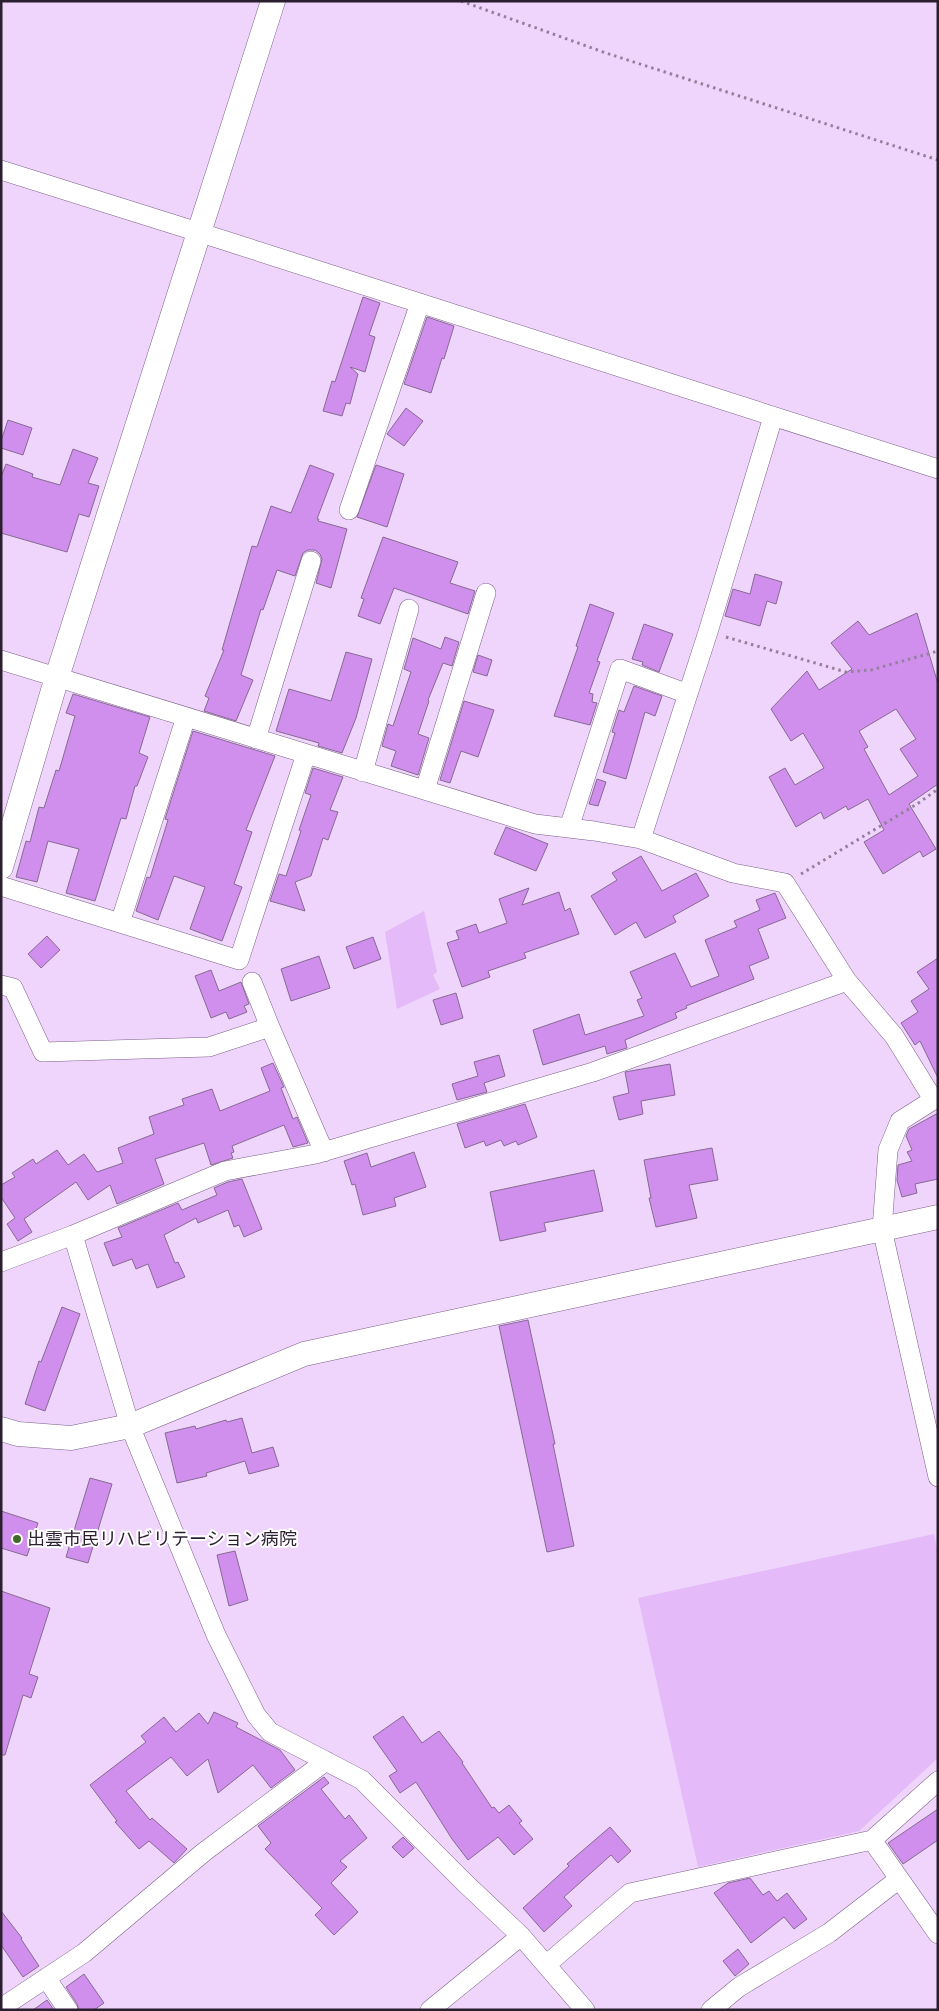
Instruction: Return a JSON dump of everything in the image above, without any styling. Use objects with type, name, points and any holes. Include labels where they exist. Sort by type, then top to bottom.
[{"type":"street","points":[[1,867],[57,677],[273,1]]},
{"type":"street","points":[[1,170],[938,469]]},
{"type":"street","points":[[349,510],[420,303]]},
{"type":"street","points":[[641,839],[708,632],[774,417]]},
{"type":"street","points":[[256,739],[311,561]]},
{"type":"street","points":[[425,790],[486,593]]},
{"type":"street","points":[[363,772],[409,610]]},
{"type":"street","points":[[1,660],[535,824],[641,839],[733,873],[785,883],[847,981],[894,1036],[936,1098],[900,1121],[888,1150],[882,1229],[938,1477]]},
{"type":"street","points":[[569,828],[620,670],[688,694]]},
{"type":"street","points":[[120,923],[186,717]]},
{"type":"street","points":[[1,886],[239,960],[306,754]]},
{"type":"street","points":[[1,1262],[73,1235],[225,1171],[324,1152],[593,1072],[847,981]]},
{"type":"street","points":[[252,982],[324,1152]]},
{"type":"street","points":[[1,985],[13,988],[44,1052],[210,1047],[270,1027]]},
{"type":"street","points":[[1,1429],[18,1434],[70,1438],[130,1426],[304,1354],[938,1217]]},
{"type":"street","points":[[73,1235],[130,1426],[216,1635],[256,1716],[270,1732],[362,1780],[521,1936],[585,2010]]},
{"type":"street","points":[[1,2008],[84,1953],[204,1852],[326,1761]]},
{"type":"street","points":[[546,1965],[630,1892],[872,1840],[938,1781]]},
{"type":"street","points":[[872,1840],[938,1934]]},
{"type":"street","points":[[711,2010],[739,1987],[829,1933],[899,1879]]},
{"type":"street","points":[[430,2010],[521,1936]]},
{"type":"street","points":[[46,1978],[68,2010]]},
{"type":"path","points":[[461,1],[606,53],[938,160]]},
{"type":"path","points":[[708,632],[846,672],[871,670],[938,651]]},
{"type":"path","points":[[785,883],[917,804],[938,789]]},
{"type":"shaded area","points":[[424,911],[437,972],[433,975],[440,989],[397,1009],[385,932]]},
{"type":"shaded area","points":[[934,1534],[938,1553],[938,1758],[859,1831],[698,1867],[638,1598]]},
{"type":"building","points":[[363,297],[380,303],[369,335],[375,337],[365,372],[350,367],[358,374],[350,404],[346,403],[342,416],[323,411],[332,381],[335,382]]},
{"type":"building","points":[[427,317],[454,326],[431,393],[404,384]]},
{"type":"building","points":[[406,408],[423,421],[404,446],[387,434]]},
{"type":"building","points":[[8,420],[32,428],[23,455],[1,448],[1,441]]},
{"type":"building","points":[[73,449],[98,458],[88,483],[99,486],[89,517],[79,514],[67,552],[1,533],[1,477],[6,464],[33,474],[32,477],[60,485]]},
{"type":"building","points":[[310,465],[334,474],[317,519],[319,519],[318,521],[347,529],[331,588],[316,583],[322,559],[315,550],[308,550],[303,553],[295,576],[277,570],[263,610],[261,609],[241,675],[253,680],[236,721],[204,711],[209,698],[205,696],[224,650],[222,650],[252,546],[257,547],[271,506],[291,513]]},
{"type":"building","points":[[376,465],[404,474],[387,527],[357,517]]},
{"type":"building","points":[[383,537],[458,562],[450,583],[475,591],[468,614],[394,588],[380,624],[358,616],[364,599],[361,598]]},
{"type":"building","points":[[755,574],[782,582],[776,604],[767,601],[760,626],[725,616],[733,589],[750,594]]},
{"type":"building","points":[[590,604],[614,613],[597,661],[600,662],[589,693],[593,694],[592,702],[597,703],[590,725],[554,716],[578,647],[576,646]]},
{"type":"building","points":[[917,613],[938,684],[938,784],[909,804],[936,849],[923,857],[920,851],[883,874],[864,842],[884,830],[868,799],[848,810],[846,806],[824,819],[821,812],[796,827],[769,777],[785,768],[795,785],[824,768],[803,733],[791,741],[771,709],[807,671],[819,690],[852,669],[831,643],[858,621],[869,635]],"holes":[[[896,709],[916,739],[900,749],[918,776],[889,795],[864,749],[868,747],[859,731]]]},
{"type":"building","points":[[644,624],[673,634],[659,672],[642,665],[643,662],[632,659]]},
{"type":"building","points":[[445,637],[459,642],[452,666],[443,663],[428,700],[418,734],[429,738],[418,775],[391,766],[396,751],[382,746],[388,724],[393,726],[411,672],[404,669],[413,638],[441,649]]},
{"type":"building","points":[[346,652],[372,659],[356,718],[342,753],[318,746],[319,743],[276,731],[289,689],[331,701]]},
{"type":"building","points":[[478,655],[492,660],[487,676],[473,672]]},
{"type":"building","points":[[634,686],[662,696],[655,716],[645,712],[626,779],[603,772],[615,733],[612,732],[619,710],[624,712]]},
{"type":"building","points":[[73,694],[150,717],[139,753],[148,757],[137,786],[135,786],[126,819],[121,818],[95,901],[66,893],[79,849],[48,841],[37,882],[16,877],[26,841],[30,842],[39,807],[44,808],[56,770],[59,771],[75,716],[66,713]]},
{"type":"building","points":[[464,701],[494,710],[478,757],[461,751],[450,783],[440,780]]},
{"type":"building","points":[[193,731],[275,756],[246,830],[252,832],[234,884],[242,887],[222,941],[190,929],[205,887],[174,876],[158,920],[136,911],[147,877],[150,878],[168,820],[165,819]]},
{"type":"building","points":[[313,768],[343,777],[330,810],[338,812],[328,840],[323,838],[311,876],[295,882],[305,911],[270,901],[279,874],[286,876],[301,831],[299,830],[311,795],[305,793]]},
{"type":"building","points":[[597,779],[606,782],[598,806],[589,804]]},
{"type":"building","points":[[506,827],[548,844],[536,871],[494,854]]},
{"type":"building","points":[[641,856],[662,891],[696,873],[709,896],[673,916],[676,922],[645,938],[636,922],[615,935],[591,896],[617,880],[612,873]]},
{"type":"building","points":[[529,888],[522,905],[559,892],[565,911],[570,908],[579,934],[524,953],[526,958],[488,971],[490,977],[462,987],[447,943],[459,939],[456,931],[476,924],[479,933],[507,923],[499,899]]},
{"type":"building","points":[[775,893],[786,918],[758,929],[769,958],[749,966],[754,979],[686,1006],[687,1008],[675,1013],[677,1018],[625,1040],[627,1048],[607,1054],[605,1046],[543,1065],[533,1030],[579,1014],[585,1035],[644,1016],[637,1000],[642,998],[630,972],[675,953],[691,987],[719,976],[705,940],[737,927],[734,921],[760,910],[756,900]]},
{"type":"building","points":[[47,936],[60,950],[41,968],[28,954]]},
{"type":"building","points":[[373,937],[381,959],[354,969],[346,947]]},
{"type":"building","points":[[319,956],[330,988],[291,1001],[281,969]]},
{"type":"building","points":[[938,958],[938,1078],[920,1041],[915,1045],[901,1023],[918,1012],[911,1001],[929,989],[917,972]]},
{"type":"building","points":[[211,970],[219,991],[241,982],[249,1004],[244,1006],[247,1012],[229,1019],[226,1012],[211,1018],[195,976]]},
{"type":"building","points":[[456,993],[463,1018],[441,1025],[433,1000]]},
{"type":"building","points":[[499,1055],[505,1076],[484,1083],[487,1092],[457,1100],[452,1084],[478,1076],[474,1062]]},
{"type":"building","points":[[273,1063],[284,1087],[281,1088],[293,1119],[297,1117],[308,1143],[293,1147],[284,1125],[232,1146],[234,1152],[231,1153],[233,1158],[211,1165],[204,1143],[155,1159],[164,1184],[117,1204],[110,1185],[88,1200],[76,1182],[24,1219],[32,1232],[18,1241],[7,1224],[15,1218],[1,1197],[1,1185],[15,1177],[12,1173],[33,1159],[36,1164],[57,1150],[68,1165],[84,1154],[97,1172],[123,1163],[118,1148],[154,1134],[149,1117],[184,1105],[182,1099],[212,1089],[220,1111],[270,1091],[261,1068]]},
{"type":"building","points":[[670,1064],[675,1095],[641,1101],[643,1114],[619,1120],[613,1097],[629,1093],[625,1072]]},
{"type":"building","points":[[525,1104],[537,1137],[518,1145],[516,1141],[504,1146],[501,1140],[486,1146],[484,1141],[465,1148],[457,1124]]},
{"type":"building","points":[[938,1113],[938,1179],[915,1184],[917,1193],[902,1197],[897,1180],[898,1165],[912,1161],[907,1152],[912,1150],[906,1136],[909,1129]]},
{"type":"building","points":[[712,1148],[718,1180],[689,1185],[697,1218],[656,1227],[649,1198],[651,1198],[644,1160]]},
{"type":"building","points":[[414,1152],[426,1187],[394,1198],[396,1206],[363,1215],[355,1184],[352,1185],[344,1161],[367,1153],[371,1167]]},
{"type":"building","points":[[594,1170],[603,1211],[544,1223],[546,1231],[500,1241],[490,1192]]},
{"type":"building","points":[[242,1179],[262,1229],[244,1237],[239,1225],[234,1227],[228,1210],[198,1223],[196,1218],[164,1235],[175,1263],[178,1262],[185,1277],[157,1288],[148,1264],[136,1269],[132,1259],[113,1266],[104,1243],[122,1237],[118,1228],[178,1203],[182,1210],[217,1195],[214,1188]]},
{"type":"building","points":[[62,1307],[80,1314],[45,1411],[25,1404],[39,1361],[41,1362]]},
{"type":"building","points":[[528,1320],[555,1444],[553,1444],[574,1546],[547,1552],[499,1326]]},
{"type":"building","points":[[242,1418],[252,1453],[273,1447],[279,1466],[249,1474],[245,1461],[206,1473],[207,1476],[177,1483],[165,1433],[195,1426],[196,1429],[226,1420],[227,1422]]},
{"type":"building","points":[[90,1478],[112,1484],[88,1563],[66,1557]]},
{"type":"building","name":"出雲市民リハビリテーション病院","points":[[1,1511],[38,1523],[27,1556],[1,1548]]},
{"type":"building","points":[[235,1551],[248,1600],[229,1606],[217,1555]]},
{"type":"building","points":[[1,1591],[50,1608],[29,1674],[38,1677],[31,1698],[23,1695],[5,1755],[1,1755]]},
{"type":"building","points":[[214,1712],[238,1723],[236,1727],[280,1750],[295,1770],[271,1788],[253,1765],[218,1793],[208,1759],[187,1776],[171,1757],[126,1791],[150,1820],[152,1818],[187,1849],[174,1863],[149,1841],[139,1849],[115,1822],[117,1821],[90,1785],[146,1742],[141,1736],[164,1717],[176,1732],[199,1713],[208,1724]]},
{"type":"building","points":[[403,1716],[422,1743],[439,1731],[463,1762],[492,1808],[494,1807],[499,1813],[509,1805],[522,1821],[519,1823],[533,1839],[514,1855],[498,1837],[468,1860],[452,1839],[416,1782],[400,1793],[389,1776],[397,1771],[373,1737]]},
{"type":"building","points":[[324,1777],[329,1783],[321,1789],[345,1819],[349,1815],[367,1838],[340,1861],[347,1867],[331,1883],[358,1912],[334,1935],[315,1915],[322,1908],[265,1849],[271,1843],[258,1826]]},
{"type":"building","points":[[938,1809],[938,1840],[903,1864],[888,1843]]},
{"type":"building","points":[[610,1827],[631,1851],[618,1863],[611,1855],[564,1897],[572,1906],[544,1932],[523,1908],[569,1866],[567,1864]]},
{"type":"building","points":[[403,1837],[414,1848],[403,1858],[392,1847]]},
{"type":"building","points":[[750,1878],[763,1895],[769,1891],[777,1901],[787,1893],[807,1919],[794,1929],[784,1917],[751,1943],[714,1893],[728,1883]]},
{"type":"building","points":[[1,1911],[22,1938],[39,1966],[23,1977],[1,1945]]},
{"type":"building","points":[[738,1949],[749,1964],[735,1976],[723,1961]]},
{"type":"building","points":[[84,1974],[104,2003],[94,2010],[79,2010],[66,1987]]},
{"type":"building","points":[[47,2000],[54,2010],[33,2010]]},
{"type":"place","name":"出雲市民リハビリテーション病院","points":[[17,1539]]}]
